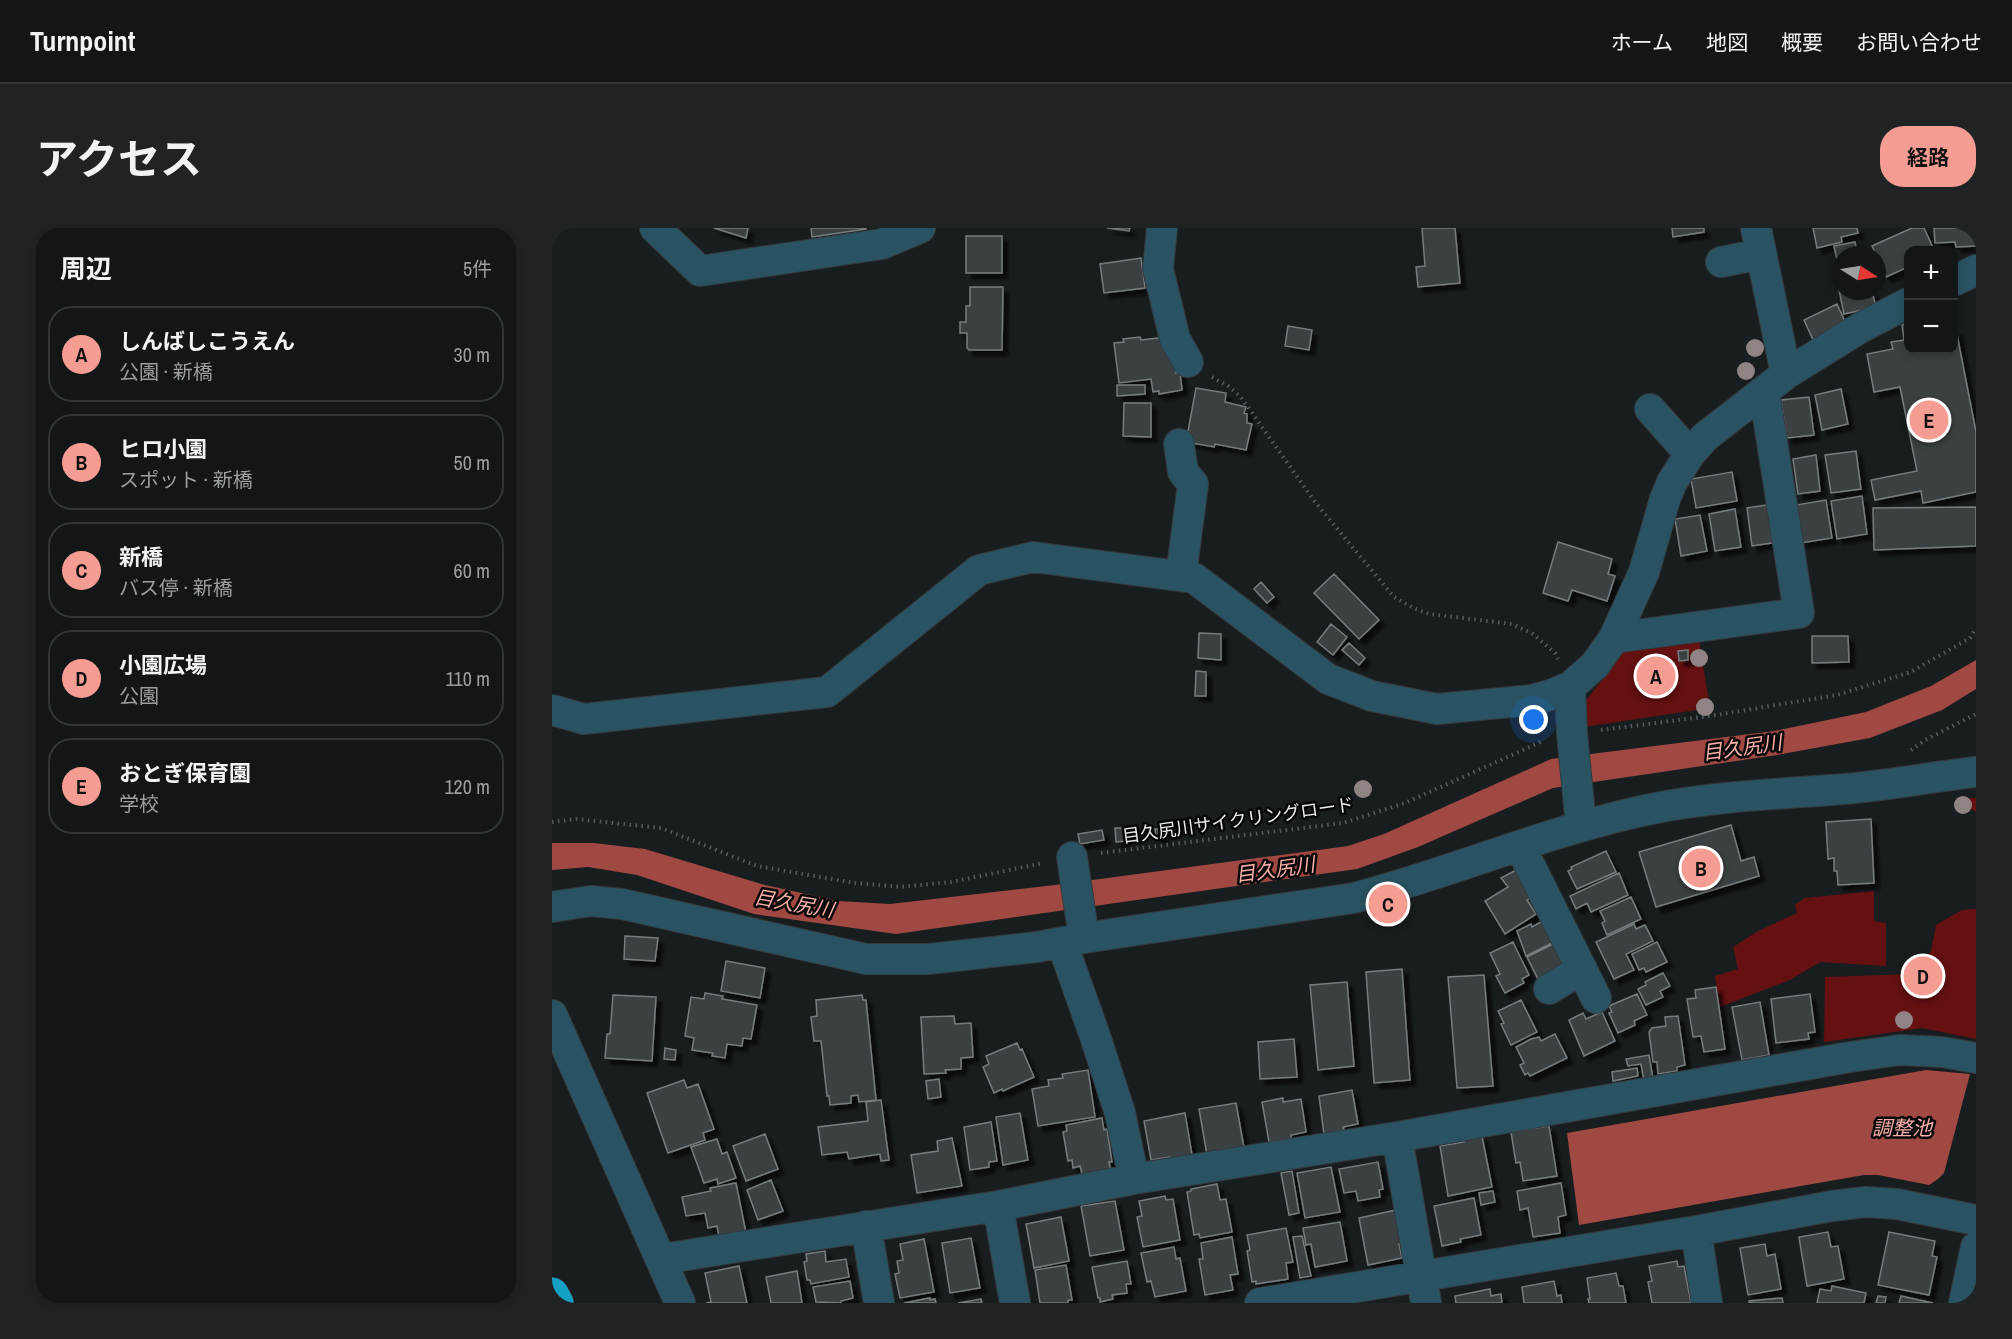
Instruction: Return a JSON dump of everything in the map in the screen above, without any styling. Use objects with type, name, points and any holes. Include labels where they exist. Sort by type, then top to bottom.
[{"type":"highway","points":[[552,1294],[557,1303]]},
{"type":"street","points":[[655,228],[700,271],[882,244],[920,228]]},
{"type":"street","points":[[1162,228],[1158,269],[1175,339],[1188,362]]},
{"type":"street","points":[[1614,638],[1799,613],[1758,241],[1721,262]]},
{"type":"street","points":[[1958,279],[1976,270]]},
{"type":"street","points":[[552,710],[584,719],[827,692],[979,570],[1033,556],[1194,578],[1329,679],[1372,696],[1437,709],[1532,700],[1570,687],[1594,665],[1614,638],[1644,572],[1669,490],[1690,454],[1705,437],[1775,382],[1860,328],[1904,305]]},
{"type":"street","points":[[1650,409],[1690,454]]},
{"type":"street","points":[[1179,444],[1183,472],[1193,484],[1181,576]]},
{"type":"street","points":[[1570,687],[1580,814]]},
{"type":"street","points":[[552,907],[591,901],[622,904],[866,959],[929,959],[1075,934],[1354,898],[1398,887],[1520,846],[1580,814],[1653,809],[1976,772]]},
{"type":"street","points":[[1520,846],[1596,998]]},
{"type":"street","points":[[1072,862],[1075,934],[1095,1036],[1120,1113],[1134,1179]]},
{"type":"street","points":[[1549,989],[1582,969]]},
{"type":"street","points":[[552,1015],[680,1303]]},
{"type":"street","points":[[662,1259],[998,1206],[1134,1179],[1398,1137],[1839,1059],[1900,1050],[1942,1052],[1976,1058]]},
{"type":"street","points":[[1398,1137],[1424,1290]]},
{"type":"street","points":[[1260,1303],[1424,1290],[1696,1231],[1866,1202],[1897,1204],[1976,1220]]},
{"type":"street","points":[[998,1206],[1015,1303]]},
{"type":"street","points":[[866,1226],[879,1303]]},
{"type":"street","points":[[1696,1231],[1707,1303]]},
{"type":"street","points":[[1964,1303],[1976,1247]]},
{"type":"path","points":[[1188,362],[1228,386],[1240,396],[1315,502],[1394,597],[1429,614],[1512,624],[1524,629],[1555,653],[1570,687]]},
{"type":"path","name":"目久尻川サイクリングロード","points":[[552,822],[576,819],[661,828],[758,866],[855,883],[901,887],[951,882],[1343,823],[1405,803],[1545,741],[1836,695],[1911,672],[1970,638],[1976,628]]},
{"type":"shaded area","points":[[1698,634],[1710,708],[1584,727],[1586,700],[1613,667],[1628,643]]},
{"type":"shaded area","points":[[1956,798],[1976,798],[1976,812],[1960,803]]},
{"type":"shaded area","points":[[1874,891],[1874,921],[1886,923],[1886,966],[1820,962],[1790,980],[1720,1007],[1715,976],[1738,969],[1733,947],[1758,931],[1797,913],[1795,905],[1805,898]]},
{"type":"shaded area","points":[[1976,909],[1976,1039],[1922,1028],[1824,1042],[1825,977],[1913,974],[1931,951],[1936,925],[1962,910]]},
{"type":"water","name":"目久尻川","points":[[1976,660],[1976,689],[1942,710],[1870,738],[1777,755],[1553,788],[1418,847],[1357,869],[896,934],[754,914],[637,875],[588,867],[552,870],[552,843],[594,843],[645,849],[765,885],[838,901],[890,904],[1055,885],[1348,846],[1384,834],[1551,759],[1774,731],[1866,712],[1931,686]]},
{"type":"water","name":"調整池","points":[[1926,1070],[1970,1074],[1944,1173],[1929,1185],[1878,1175],[1864,1175],[1579,1225],[1567,1133]]},
{"type":"building","points":[[714,228],[748,228],[746,238]]},
{"type":"building","points":[[811,228],[866,228],[866,229],[812,237]]},
{"type":"building","points":[[1107,228],[1130,228],[1129,231]]},
{"type":"building","points":[[1422,228],[1455,228],[1460,283],[1418,287],[1416,267],[1425,266]]},
{"type":"building","points":[[1672,228],[1704,228],[1704,232],[1673,237]]},
{"type":"building","points":[[1813,228],[1857,228],[1858,233],[1841,237],[1842,242],[1817,248]]},
{"type":"building","points":[[1912,228],[1924,228],[1932,246],[1904,246],[1904,269],[1886,277],[1886,246],[1872,246]]},
{"type":"building","points":[[1934,228],[1976,228],[1976,246],[1958,247],[1955,242],[1935,243]]},
{"type":"building","points":[[966,236],[1002,236],[1002,273],[966,273]]},
{"type":"building","points":[[1855,242],[1856,246],[1834,246]]},
{"type":"building","points":[[1141,258],[1145,288],[1104,293],[1100,264]]},
{"type":"building","points":[[970,287],[1003,287],[1002,350],[969,350],[967,348],[967,333],[960,333],[960,322],[966,322],[966,306],[970,306]]},
{"type":"building","points":[[1841,300],[1874,300],[1876,307],[1844,314]]},
{"type":"building","points":[[1837,304],[1847,326],[1814,342],[1804,320]]},
{"type":"building","points":[[1288,326],[1312,330],[1309,350],[1285,346]]},
{"type":"building","points":[[1140,337],[1141,340],[1166,337],[1173,353],[1176,373],[1180,372],[1182,390],[1159,394],[1159,391],[1153,392],[1151,379],[1119,383],[1114,343],[1124,342],[1123,339]]},
{"type":"building","points":[[1958,339],[1976,432],[1976,492],[1923,503],[1921,491],[1875,500],[1871,480],[1917,471],[1900,387],[1874,392],[1867,354],[1893,349],[1891,342],[1904,340],[1904,354],[1958,354]]},
{"type":"building","points":[[1117,385],[1145,385],[1145,394],[1117,396]]},
{"type":"building","points":[[1196,388],[1226,393],[1225,402],[1246,407],[1244,413],[1247,414],[1247,423],[1252,424],[1246,450],[1215,444],[1214,447],[1186,442]]},
{"type":"building","points":[[1841,389],[1848,424],[1822,430],[1815,395]]},
{"type":"building","points":[[1809,397],[1814,435],[1787,438],[1781,400]]},
{"type":"building","points":[[1124,403],[1151,403],[1151,437],[1123,436]]},
{"type":"building","points":[[1856,451],[1861,489],[1831,493],[1825,455]]},
{"type":"building","points":[[1816,455],[1820,491],[1798,494],[1793,459]]},
{"type":"building","points":[[1732,472],[1737,501],[1696,508],[1691,479]]},
{"type":"building","points":[[1862,496],[1867,534],[1837,539],[1831,501]]},
{"type":"building","points":[[1826,500],[1832,538],[1801,543],[1796,505]]},
{"type":"building","points":[[1773,504],[1778,542],[1752,546],[1747,508]]},
{"type":"building","points":[[1976,507],[1976,546],[1874,550],[1873,508]]},
{"type":"building","points":[[1735,509],[1741,547],[1715,551],[1709,514]]},
{"type":"building","points":[[1700,515],[1707,551],[1681,556],[1675,519]]},
{"type":"building","points":[[1558,542],[1612,559],[1608,574],[1615,576],[1607,601],[1572,590],[1568,601],[1543,593]]},
{"type":"building","points":[[1334,574],[1379,620],[1359,639],[1314,593]]},
{"type":"building","points":[[1261,582],[1274,597],[1267,603],[1254,589]]},
{"type":"building","points":[[1331,624],[1347,637],[1333,655],[1317,642]]},
{"type":"building","points":[[1199,633],[1221,634],[1221,660],[1198,658]]},
{"type":"building","points":[[1812,636],[1848,636],[1849,662],[1812,663]]},
{"type":"building","points":[[1349,643],[1365,658],[1359,665],[1342,650]]},
{"type":"building","points":[[1688,650],[1688,660],[1679,661],[1678,651]]},
{"type":"building","points":[[1196,671],[1206,672],[1206,696],[1195,696]]},
{"type":"building","points":[[1871,819],[1874,883],[1838,885],[1837,871],[1834,871],[1834,858],[1828,859],[1826,822]]},
{"type":"building","points":[[1731,825],[1741,861],[1754,857],[1759,876],[1656,907],[1639,852]]},
{"type":"building","points":[[1115,828],[1125,828],[1126,841],[1116,842]]},
{"type":"building","points":[[1155,829],[1163,829],[1164,837],[1156,837]]},
{"type":"building","points":[[1102,830],[1104,840],[1080,844],[1078,834]]},
{"type":"building","points":[[1606,851],[1616,872],[1577,889],[1568,871],[1572,869],[1571,867]]},
{"type":"building","points":[[1520,868],[1537,894],[1527,900],[1536,914],[1505,934],[1485,901],[1508,887],[1501,878]]},
{"type":"building","points":[[1619,873],[1628,895],[1591,912],[1587,903],[1576,909],[1570,896]]},
{"type":"building","points":[[1631,897],[1641,919],[1607,935],[1602,923],[1605,921],[1600,911]]},
{"type":"building","points":[[1548,918],[1558,940],[1526,956],[1517,931],[1531,924],[1532,927]]},
{"type":"building","points":[[1634,924],[1636,929],[1645,925],[1653,941],[1626,954],[1634,970],[1614,979],[1596,942]]},
{"type":"building","points":[[625,936],[658,938],[655,961],[624,959]]},
{"type":"building","points":[[1559,941],[1569,962],[1542,987],[1527,957]]},
{"type":"building","points":[[1513,942],[1529,975],[1522,979],[1524,983],[1505,993],[1496,976],[1500,974],[1490,953]]},
{"type":"building","points":[[1657,942],[1667,962],[1646,972],[1644,968],[1639,970],[1632,954]]},
{"type":"building","points":[[726,961],[765,968],[760,998],[721,991]]},
{"type":"building","points":[[1402,969],[1410,1080],[1374,1083],[1366,972]]},
{"type":"building","points":[[1663,973],[1670,986],[1660,991],[1663,997],[1646,1005],[1638,989],[1646,985],[1645,982]]},
{"type":"building","points":[[1484,975],[1493,1086],[1457,1088],[1448,977]]},
{"type":"building","points":[[1347,982],[1354,1066],[1318,1070],[1310,985]]},
{"type":"building","points":[[1716,987],[1725,1049],[1704,1052],[1701,1036],[1693,1037],[1687,999],[1696,998],[1695,990]]},
{"type":"building","points":[[705,993],[723,996],[722,999],[757,1005],[751,1039],[743,1038],[742,1046],[727,1044],[725,1058],[712,1056],[713,1053],[692,1050],[694,1038],[685,1036],[691,997],[704,999]]},
{"type":"building","points":[[1637,994],[1647,1015],[1634,1021],[1635,1025],[1618,1033],[1609,1013],[1612,1012],[1609,1006]]},
{"type":"building","points":[[1810,994],[1815,1032],[1808,1033],[1809,1039],[1776,1043],[1771,999]]},
{"type":"building","points":[[613,995],[656,997],[652,1061],[605,1058],[607,1034],[610,1034]]},
{"type":"building","points":[[862,995],[863,1000],[866,1000],[876,1100],[859,1102],[858,1095],[851,1096],[851,1103],[830,1105],[821,1041],[814,1041],[811,1017],[817,1016],[816,1000]]},
{"type":"building","points":[[1521,1000],[1537,1032],[1511,1045],[1501,1024],[1504,1023],[1498,1011]]},
{"type":"building","points":[[1760,1002],[1769,1055],[1742,1060],[1732,1007]]},
{"type":"building","points":[[1602,1012],[1615,1041],[1584,1056],[1569,1020],[1583,1013],[1586,1019]]},
{"type":"building","points":[[954,1016],[955,1024],[971,1023],[973,1057],[961,1058],[961,1069],[945,1070],[946,1073],[924,1074],[921,1017]]},
{"type":"building","points":[[1678,1016],[1685,1065],[1677,1067],[1677,1071],[1658,1074],[1657,1062],[1653,1062],[1649,1032],[1652,1028],[1666,1026],[1665,1017]]},
{"type":"building","points":[[1555,1034],[1567,1058],[1530,1076],[1528,1073],[1525,1075],[1520,1065],[1524,1063],[1516,1047],[1531,1039],[1539,1037],[1541,1041]]},
{"type":"building","points":[[1294,1039],[1297,1077],[1260,1079],[1258,1042]]},
{"type":"building","points":[[1017,1043],[1034,1077],[994,1093],[983,1067],[989,1064],[986,1056]]},
{"type":"building","points":[[665,1048],[676,1050],[675,1060],[664,1059]]},
{"type":"building","points":[[1649,1055],[1653,1079],[1644,1081],[1641,1064],[1628,1066],[1626,1059]]},
{"type":"building","points":[[1637,1068],[1638,1076],[1613,1081],[1612,1072]]},
{"type":"building","points":[[1088,1070],[1095,1117],[1038,1126],[1032,1089],[1049,1086],[1048,1080],[1063,1078],[1062,1074]]},
{"type":"building","points":[[939,1079],[941,1097],[928,1099],[926,1081]]},
{"type":"building","points":[[684,1080],[687,1088],[698,1084],[714,1129],[703,1133],[705,1140],[668,1153],[647,1093]]},
{"type":"building","points":[[1352,1090],[1358,1124],[1343,1127],[1344,1130],[1324,1134],[1319,1096]]},
{"type":"building","points":[[1283,1098],[1283,1102],[1301,1099],[1306,1132],[1291,1135],[1291,1139],[1269,1142],[1262,1102]]},
{"type":"building","points":[[881,1100],[889,1160],[881,1161],[880,1154],[849,1159],[847,1152],[822,1155],[818,1127],[868,1121],[866,1102]]},
{"type":"building","points":[[1236,1103],[1244,1148],[1207,1155],[1199,1109]]},
{"type":"building","points":[[1020,1113],[1028,1160],[1003,1165],[996,1117]]},
{"type":"building","points":[[1185,1113],[1192,1155],[1171,1160],[1170,1157],[1151,1160],[1144,1121]]},
{"type":"building","points":[[1102,1118],[1104,1130],[1107,1129],[1112,1162],[1109,1162],[1111,1172],[1083,1177],[1080,1166],[1073,1168],[1072,1160],[1068,1161],[1063,1132],[1067,1131],[1066,1125]]},
{"type":"building","points":[[991,1122],[997,1161],[989,1162],[989,1167],[970,1170],[964,1127]]},
{"type":"building","points":[[1549,1126],[1557,1176],[1523,1181],[1520,1162],[1516,1163],[1511,1132]]},
{"type":"building","points":[[765,1134],[778,1169],[746,1181],[733,1146]]},
{"type":"building","points":[[1482,1136],[1492,1187],[1448,1196],[1440,1146]]},
{"type":"building","points":[[952,1138],[962,1186],[917,1193],[911,1155],[938,1151],[937,1141]]},
{"type":"building","points":[[717,1139],[722,1154],[727,1152],[736,1178],[718,1184],[717,1179],[704,1183],[691,1147]]},
{"type":"building","points":[[1378,1162],[1383,1189],[1379,1190],[1380,1197],[1358,1201],[1356,1191],[1344,1193],[1339,1169]]},
{"type":"building","points":[[1331,1167],[1340,1212],[1305,1218],[1297,1173]]},
{"type":"building","points":[[1292,1171],[1299,1213],[1289,1215],[1281,1173]]},
{"type":"building","points":[[771,1180],[783,1211],[758,1220],[747,1190]]},
{"type":"building","points":[[736,1183],[746,1233],[719,1238],[717,1226],[708,1228],[705,1213],[686,1216],[682,1197]]},
{"type":"building","points":[[1561,1183],[1566,1215],[1558,1217],[1560,1233],[1533,1237],[1528,1208],[1520,1210],[1517,1191]]},
{"type":"building","points":[[1217,1184],[1220,1200],[1226,1199],[1232,1232],[1200,1238],[1199,1234],[1194,1235],[1187,1192],[1191,1189]]},
{"type":"building","points":[[1493,1191],[1495,1202],[1481,1205],[1479,1193]]},
{"type":"building","points":[[1165,1196],[1166,1200],[1173,1199],[1180,1240],[1143,1247],[1137,1217],[1142,1216],[1139,1201]]},
{"type":"building","points":[[1474,1198],[1481,1235],[1460,1239],[1461,1242],[1442,1246],[1434,1206]]},
{"type":"building","points":[[1115,1201],[1124,1250],[1090,1256],[1081,1206]]},
{"type":"building","points":[[1396,1210],[1402,1243],[1399,1244],[1402,1258],[1368,1265],[1359,1218]]},
{"type":"building","points":[[1061,1217],[1069,1261],[1034,1268],[1026,1224]]},
{"type":"building","points":[[1340,1222],[1347,1261],[1315,1267],[1311,1244],[1306,1245],[1303,1228]]},
{"type":"building","points":[[1286,1228],[1293,1262],[1286,1263],[1288,1279],[1256,1284],[1256,1281],[1252,1282],[1247,1235]]},
{"type":"building","points":[[1828,1232],[1831,1247],[1838,1246],[1844,1279],[1807,1286],[1799,1237]]},
{"type":"building","points":[[1889,1232],[1935,1241],[1932,1256],[1937,1257],[1929,1295],[1878,1285]]},
{"type":"building","points":[[1302,1236],[1311,1276],[1300,1278],[1293,1237]]},
{"type":"building","points":[[1232,1237],[1238,1274],[1230,1275],[1233,1290],[1205,1295],[1199,1259],[1203,1259],[1201,1243]]},
{"type":"building","points":[[971,1238],[980,1288],[950,1293],[942,1243]]},
{"type":"building","points":[[924,1239],[934,1292],[900,1298],[895,1274],[899,1273],[897,1261],[903,1260],[900,1244]]},
{"type":"building","points":[[1765,1244],[1767,1256],[1775,1254],[1781,1289],[1748,1295],[1740,1248]]},
{"type":"building","points":[[1174,1247],[1176,1259],[1180,1258],[1186,1291],[1155,1297],[1151,1281],[1147,1282],[1141,1253]]},
{"type":"building","points":[[825,1251],[826,1262],[846,1259],[849,1277],[811,1284],[810,1280],[807,1280],[804,1262],[807,1261],[806,1254]]},
{"type":"building","points":[[1127,1261],[1131,1284],[1126,1284],[1127,1293],[1112,1295],[1113,1299],[1100,1302],[1092,1267]]},
{"type":"building","points":[[1677,1261],[1678,1267],[1684,1266],[1691,1303],[1652,1303],[1648,1282],[1652,1281],[1649,1266]]},
{"type":"building","points":[[1066,1265],[1072,1300],[1068,1300],[1068,1303],[1040,1303],[1035,1270]]},
{"type":"building","points":[[739,1266],[747,1303],[706,1303],[711,1302],[705,1273]]},
{"type":"building","points":[[797,1271],[802,1303],[771,1303],[766,1277]]},
{"type":"building","points":[[1616,1273],[1619,1286],[1623,1286],[1626,1303],[1589,1303],[1587,1278]]},
{"type":"building","points":[[850,1281],[853,1298],[841,1301],[841,1303],[816,1302],[813,1287]]},
{"type":"building","points":[[1554,1281],[1557,1296],[1561,1295],[1562,1303],[1524,1303],[1522,1287]]},
{"type":"building","points":[[1832,1286],[1866,1293],[1864,1303],[1817,1303],[1820,1289],[1831,1291]]},
{"type":"building","points":[[1490,1289],[1491,1296],[1501,1294],[1502,1303],[1456,1303],[1455,1296]]},
{"type":"building","points":[[1878,1296],[1886,1297],[1885,1303],[1876,1303]]},
{"type":"building","points":[[1901,1296],[1933,1303],[1899,1303]]},
{"type":"building","points":[[930,1298],[930,1300],[935,1299],[936,1303],[904,1303]]},
{"type":"building","points":[[1782,1298],[1783,1303],[1749,1303],[1749,1301]]},
{"type":"building","points":[[981,1299],[982,1303],[958,1303]]},
{"type":"place","name":"おとぎ保育園","points":[[1929,420]]},
{"type":"place","name":"しんばしこうえん","points":[[1656,676]]},
{"type":"place","name":"ヒロ小園","points":[[1701,868]]},
{"type":"place","name":"新橋","points":[[1388,904]]},
{"type":"place","name":"小園広場","points":[[1923,976]]}]
